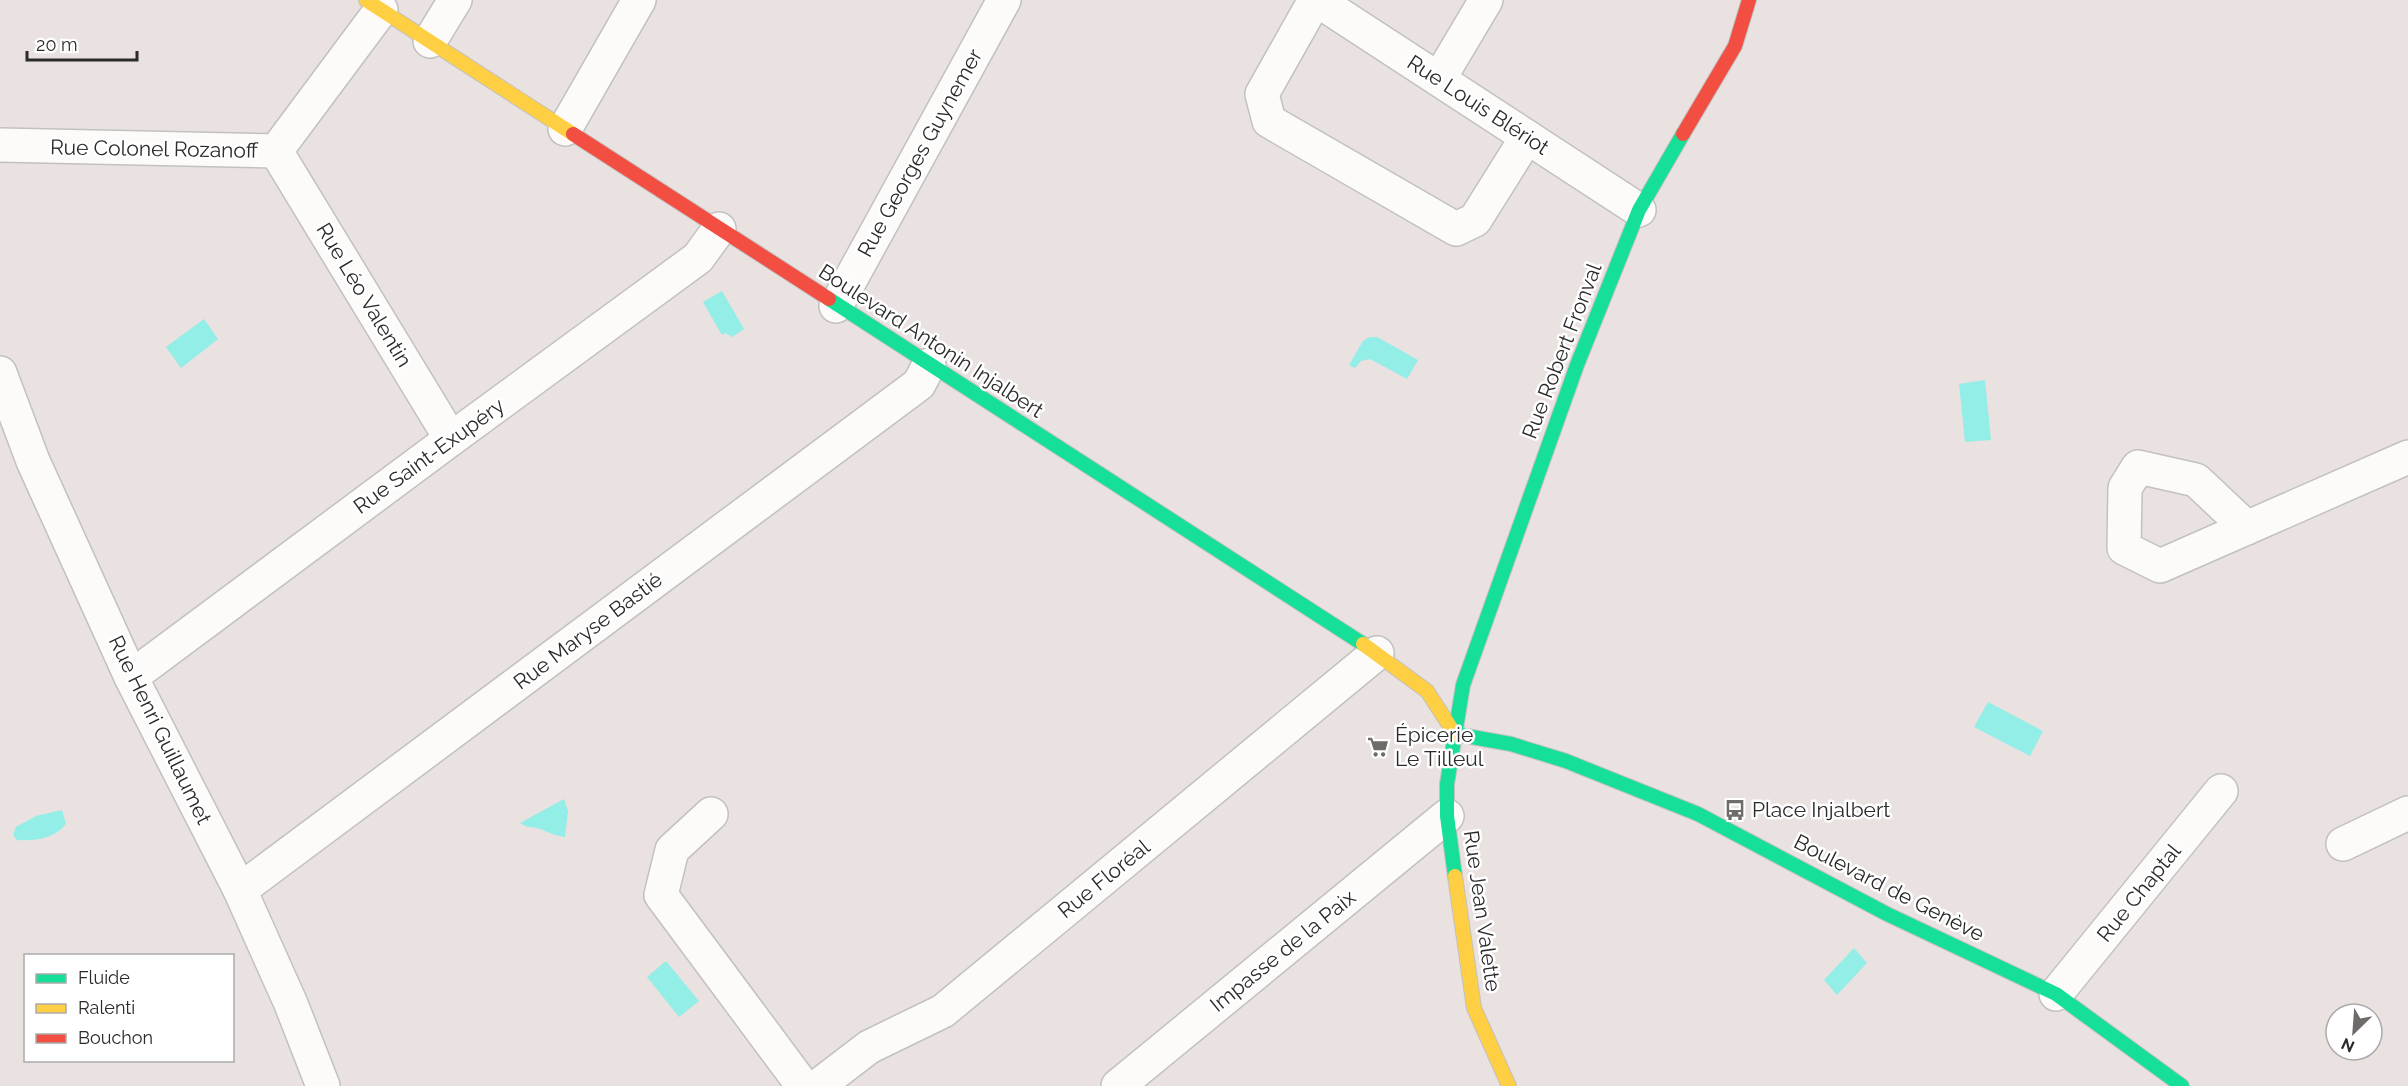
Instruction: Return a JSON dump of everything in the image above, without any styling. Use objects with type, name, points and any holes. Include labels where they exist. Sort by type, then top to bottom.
[{"type":"street","points":[[430,41],[455,0]]},
{"type":"street","points":[[565,129],[639,0]]},
{"type":"street","name":"Rue Georges Guynemer","points":[[836,306],[1004,0]]},
{"type":"street","points":[[1316,0],[1262,94],[1269,121],[1456,229],[1475,220],[1527,136]]},
{"type":"street","name":"Rue Louis Blériot","points":[[1316,0],[1639,210]]},
{"type":"street","points":[[1438,79],[1486,0]]},
{"type":"street","name":"Rue Robert Fronval","points":[[1455,734],[1463,685],[1577,364],[1639,210],[1735,46],[1749,0]]},
{"type":"street","name":"Boulevard Antonin Injalbert","points":[[374,5],[836,306],[1377,653],[1427,691],[1455,734]]},
{"type":"street","name":"Rue Colonel Rozanoff","points":[[0,145],[276,152],[374,5]]},
{"type":"street","name":"Rue Léo Valentin","points":[[276,152],[451,439]]},
{"type":"street","name":"Rue Saint-Exupéry","points":[[131,677],[698,258],[719,229]]},
{"type":"street","name":"Rue Maryse Bastié","points":[[240,890],[919,384],[929,365]]},
{"type":"street","name":"Rue Henri Guillaumet","points":[[0,373],[33,460],[131,677],[240,890],[291,1004],[323,1086]]},
{"type":"street","points":[[2247,528],[2408,457]]},
{"type":"street","name":"Rue Floréal","points":[[818,1086],[869,1047],[943,1011],[1377,653]]},
{"type":"street","name":"Rue Jean Valette","points":[[1455,734],[1447,784],[1447,816],[1474,1008],[1509,1086]]},
{"type":"street","name":"Boulevard de Genève","points":[[1455,734],[1510,744],[1566,761],[1698,814],[1887,914],[2056,994],[2182,1086]]},
{"type":"street","name":"Rue Chaptal","points":[[2056,994],[2221,791]]},
{"type":"street","points":[[2343,844],[2408,813]]},
{"type":"street","points":[[711,814],[672,850],[661,895],[803,1086]]},
{"type":"street","name":"Impasse de la Paix","points":[[1118,1086],[1447,816]]},
{"type":"water","points":[[722,291],[744,329],[732,337],[726,333],[722,335],[703,302]]},
{"type":"water","points":[[204,319],[218,339],[181,368],[166,347]]},
{"type":"water","points":[[1370,337],[1377,337],[1418,360],[1407,379],[1370,359],[1361,361],[1355,368],[1349,365],[1363,341]]},
{"type":"water","points":[[1985,380],[1991,440],[1965,442],[1959,384]]},
{"type":"water","points":[[1988,702],[2043,731],[2030,756],[1974,727]]},
{"type":"water","points":[[564,799],[568,811],[565,837],[520,823]]},
{"type":"water","points":[[62,810],[66,824],[56,833],[31,840],[17,840],[13,835],[16,827],[36,816]]},
{"type":"water","points":[[1854,948],[1867,963],[1837,995],[1824,980]]},
{"type":"water","points":[[666,961],[699,1001],[679,1017],[647,977]]},
{"type":"traffic: fast","points":[[1455,876],[1447,816],[1447,784],[1463,685],[1577,365],[1639,210],[1683,134]]},
{"type":"traffic: fast","points":[[829,299],[1363,644]]},
{"type":"traffic: fast","points":[[1455,734],[1511,744],[1566,761],[1698,814],[1887,914],[2056,994],[2182,1086]]},
{"type":"traffic: slow","points":[[366,0],[573,134]]},
{"type":"traffic: slow","points":[[1363,644],[1427,691],[1455,734]]},
{"type":"traffic: slow","points":[[1455,876],[1474,1008],[1509,1086]]},
{"type":"traffic: jam","points":[[1683,134],[1735,46],[1749,0]]},
{"type":"traffic: jam","points":[[573,134],[829,299]]},
{"type":"place","name":"Épicerie Le Tilleul","points":[[1378,747]]},
{"type":"place","name":"Place Injalbert","points":[[1735,810]]}]
